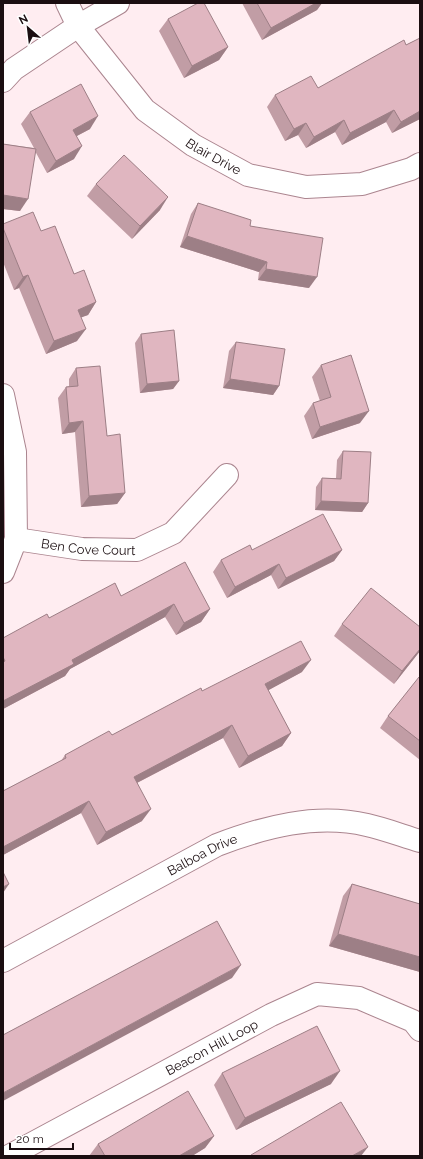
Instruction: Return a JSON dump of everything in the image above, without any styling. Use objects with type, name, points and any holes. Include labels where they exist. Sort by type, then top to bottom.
[{"type":"street","name":"Blair Drive","points":[[67,3],[78,26],[144,110],[193,145],[248,175],[306,187],[362,184],[411,169],[420,164]]},
{"type":"street","points":[[3,81],[14,69],[78,26],[118,3]]},
{"type":"street","points":[[3,395],[16,452],[16,539],[3,572]]},
{"type":"street","name":"Ben Cove Court","points":[[16,539],[82,549],[137,550],[173,534],[227,475]]},
{"type":"street","name":"Balboa Drive","points":[[3,961],[217,844],[250,832],[306,821],[335,821],[367,824],[420,841]]},
{"type":"street","name":"Beacon Hill Loop","points":[[9,1156],[271,1015],[317,994],[359,998],[413,1021],[420,1030]]},
{"type":"building","points":[[198,3],[204,3],[228,47],[192,66],[168,19]]},
{"type":"building","points":[[257,3],[316,3],[271,28]]},
{"type":"building","points":[[420,38],[420,111],[401,122],[394,110],[350,133],[344,120],[314,137],[306,123],[294,129],[275,95],[311,76],[318,88],[404,40],[406,45]]},
{"type":"building","points":[[81,84],[98,116],[73,130],[82,146],[56,161],[30,112]]},
{"type":"building","points":[[3,144],[36,149],[28,199],[3,195]]},
{"type":"building","points":[[124,155],[168,197],[140,226],[96,184]]},
{"type":"building","points":[[198,203],[251,220],[250,226],[323,238],[317,277],[266,269],[267,262],[187,236]]},
{"type":"building","points":[[33,212],[41,231],[55,226],[74,274],[84,270],[96,302],[78,310],[86,329],[54,341],[28,275],[23,277],[3,228],[3,224]]},
{"type":"building","points":[[174,330],[179,381],[147,384],[141,334]]},
{"type":"building","points":[[236,342],[285,349],[279,386],[230,379]]},
{"type":"building","points":[[351,355],[369,411],[320,427],[313,403],[331,397],[321,365]]},
{"type":"building","points":[[100,366],[107,436],[120,434],[125,493],[89,496],[83,421],[69,423],[66,387],[78,386],[76,368]]},
{"type":"building","points":[[343,451],[371,452],[368,503],[321,501],[322,478],[341,479]]},
{"type":"building","points":[[323,514],[342,550],[286,578],[279,564],[235,587],[221,560],[250,545],[252,550]]},
{"type":"building","points":[[185,562],[210,609],[184,623],[174,604],[72,660],[74,664],[3,701],[3,662],[5,661],[3,657],[3,638],[47,614],[49,618],[115,583],[121,596]]},
{"type":"building","points":[[371,588],[420,627],[420,649],[402,671],[342,624]]},
{"type":"building","points":[[301,641],[311,660],[265,684],[291,733],[248,756],[232,725],[134,777],[151,809],[106,832],[89,801],[3,847],[3,791],[66,758],[65,755],[109,731],[112,735],[201,688],[202,691]]},
{"type":"building","points":[[420,677],[420,741],[388,716]]},
{"type":"building","points":[[3,872],[9,884],[3,887]]},
{"type":"building","points":[[352,884],[420,904],[420,957],[338,934]]},
{"type":"building","points":[[217,921],[241,965],[3,1093],[3,1035]]},
{"type":"building","points":[[317,1026],[340,1071],[245,1118],[222,1073]]},
{"type":"building","points":[[188,1091],[214,1136],[179,1156],[105,1156],[98,1144]]},
{"type":"building","points":[[341,1102],[368,1147],[352,1156],[251,1156],[251,1155]]}]
